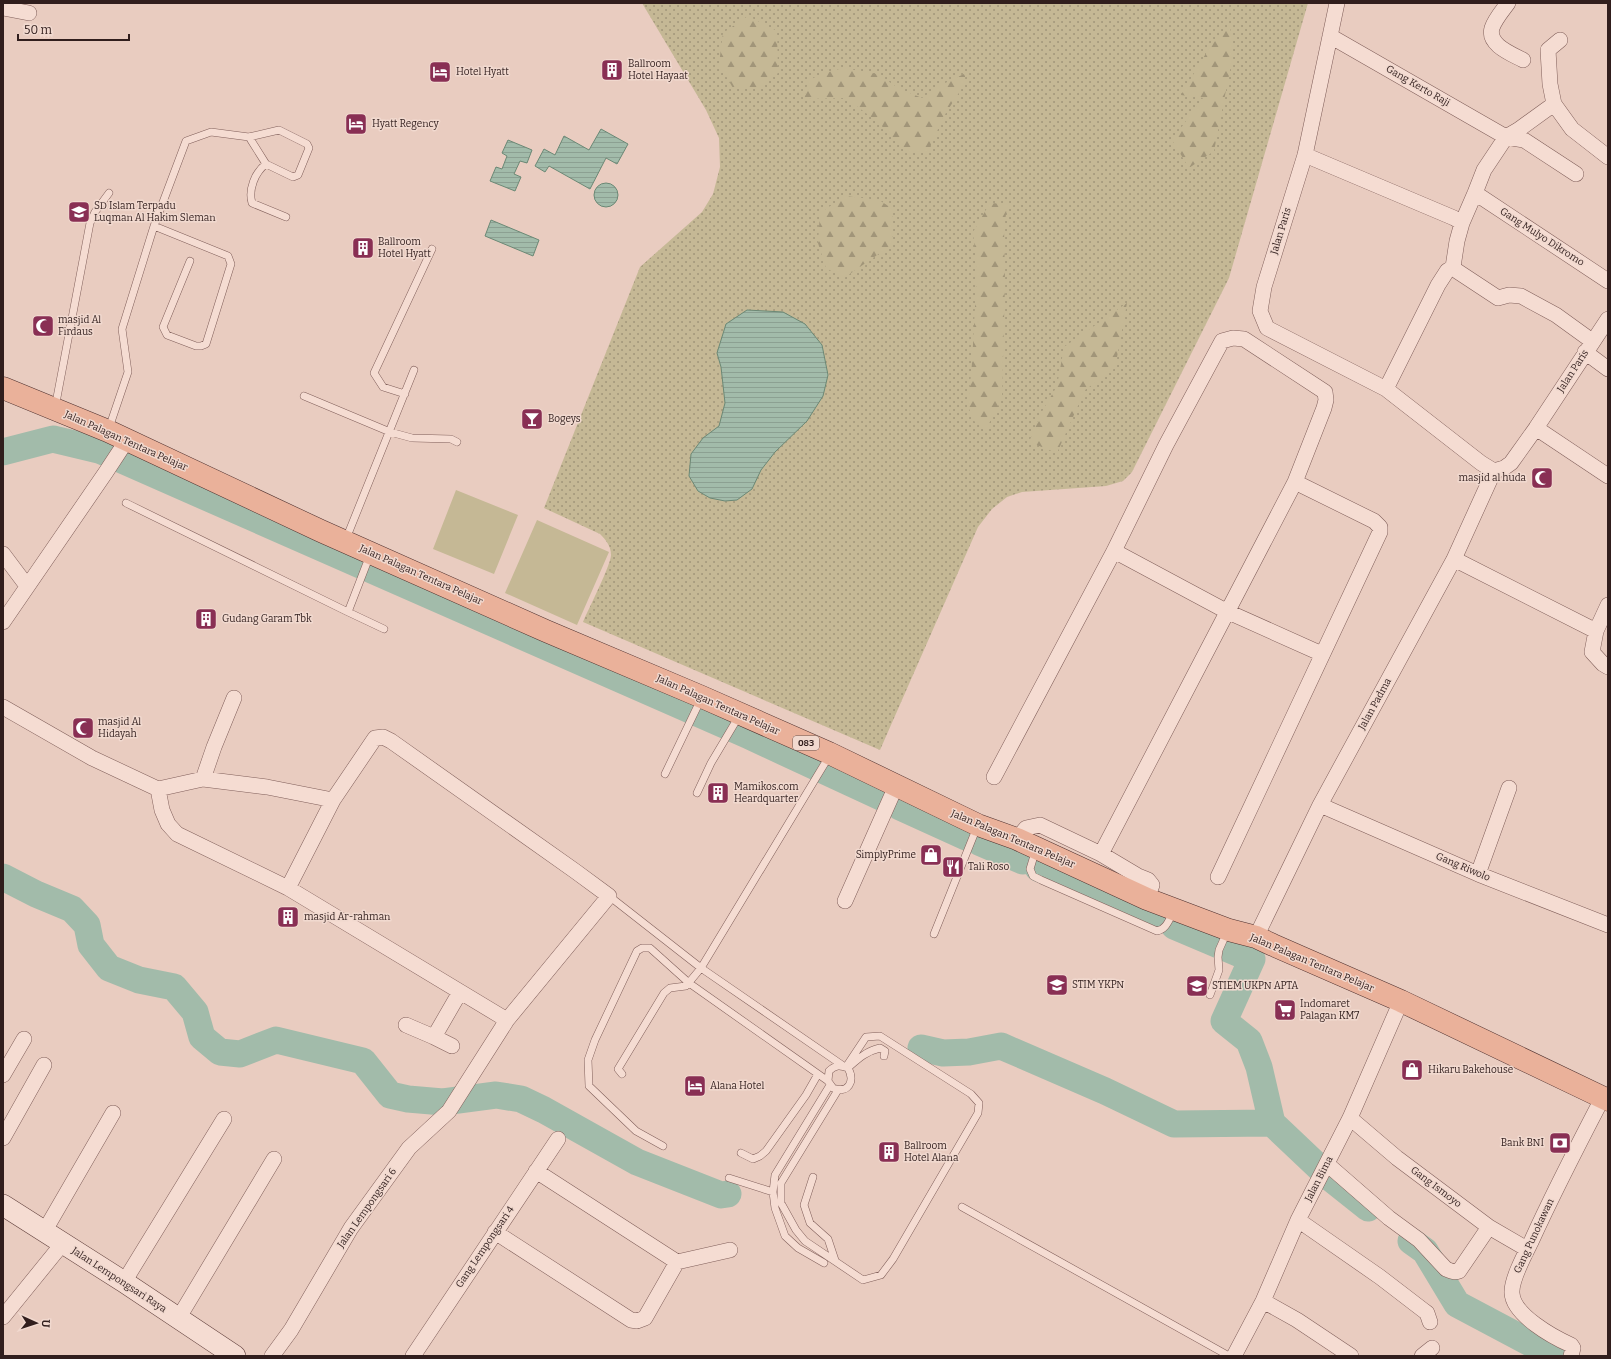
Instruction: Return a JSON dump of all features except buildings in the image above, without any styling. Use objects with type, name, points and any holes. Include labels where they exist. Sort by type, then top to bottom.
[{"type":"main road","name":"Jalan Palagan Tentara Pelajar","points":[[3,388],[55,410],[118,440],[345,542],[369,557],[546,631],[700,700],[824,763],[896,786],[978,825],[1016,839],[1147,899],[1175,909],[1226,935],[1256,937],[1401,1001],[1605,1099]]},
{"type":"main road","name":"Jalan Lempongsari Raya","points":[[3,1205],[124,1282],[235,1356]]},
{"type":"street","name":"Jalan Paris","points":[[1337,3],[1305,155],[1264,287],[1260,311],[1267,328],[1386,389],[1481,463],[1494,471],[1504,468],[1511,463],[1536,428],[1589,347],[1556,315],[1521,296],[1509,295],[1498,298],[1453,267]]},
{"type":"street","points":[[1508,3],[1492,28],[1493,38],[1499,47],[1523,60]]},
{"type":"street","points":[[3,8],[29,13]]},
{"type":"street","name":"Gang Kerto Raji","points":[[1330,36],[1506,137],[1524,140],[1576,174]]},
{"type":"street","points":[[1560,40],[1548,50],[1550,84],[1554,104],[1572,129],[1608,157]]},
{"type":"street","points":[[1386,389],[1438,285],[1448,271],[1453,267],[1462,223],[1484,170],[1506,137],[1554,104]]},
{"type":"street","points":[[1305,155],[1454,218],[1462,223]]},
{"type":"street","name":"Gang Mulyo Dikromo","points":[[1475,194],[1608,281]]},
{"type":"street","points":[[1608,319],[1589,347],[1608,370]]},
{"type":"street","points":[[994,777],[1114,551],[1166,445],[1222,341],[1233,338],[1244,339],[1325,392],[1326,400],[1324,408],[1294,482],[1101,854]]},
{"type":"street","points":[[1536,428],[1608,476]]},
{"type":"street","points":[[3,622],[106,472],[118,440]]},
{"type":"street","name":"Jalan Padma","points":[[1256,937],[1320,805],[1454,559],[1494,471]]},
{"type":"street","points":[[1218,877],[1380,532],[1380,527],[1374,521],[1294,482]]},
{"type":"street","points":[[1114,551],[1226,611],[1322,654]]},
{"type":"street","points":[[3,554],[27,586]]},
{"type":"street","points":[[1454,559],[1596,631]]},
{"type":"street","points":[[1608,605],[1596,631],[1592,652],[1603,664],[1608,667]]},
{"type":"street","points":[[203,779],[234,698]]},
{"type":"street","points":[[3,707],[92,758],[158,789],[203,779],[267,787],[333,800]]},
{"type":"street","points":[[288,888],[333,800],[375,738],[383,737],[609,896]]},
{"type":"street","points":[[845,901],[896,786]]},
{"type":"street","points":[[1478,874],[1509,788]]},
{"type":"street","points":[[158,789],[162,810],[168,824],[177,834],[288,888],[507,1020]]},
{"type":"street","name":"Gang Riwolo","points":[[1320,805],[1478,874],[1608,925]]},
{"type":"street","points":[[1016,839],[1026,828],[1040,825],[1101,854],[1138,876],[1148,880],[1152,885],[1147,899]]},
{"type":"street","name":"Jalan Lempongsari 6","points":[[272,1356],[291,1330],[351,1228],[409,1148],[449,1112],[507,1020],[609,896]]},
{"type":"street","points":[[434,1037],[460,992]]},
{"type":"street","name":"Jalan Bima","points":[[1234,1356],[1263,1301],[1298,1220],[1350,1118],[1401,1001]]},
{"type":"street","points":[[406,1025],[452,1046]]},
{"type":"street","points":[[3,1075],[24,1039]]},
{"type":"street","points":[[3,1138],[44,1065]]},
{"type":"street","name":"Gang Punokawan","points":[[1571,1355],[1573,1348],[1571,1345],[1540,1328],[1517,1308],[1512,1292],[1515,1275],[1559,1181],[1605,1099]]},
{"type":"street","points":[[44,1232],[113,1113]]},
{"type":"street","name":"Gang Ismoyo","points":[[1350,1118],[1397,1158],[1489,1227],[1527,1249]]},
{"type":"street","points":[[124,1282],[224,1119]]},
{"type":"street","name":"Gang Lempongsari 4","points":[[412,1356],[558,1139]]},
{"type":"street","points":[[178,1319],[274,1159]]},
{"type":"street","points":[[1325,1168],[1419,1240],[1446,1268],[1451,1271],[1459,1271],[1489,1227]]},
{"type":"street","points":[[536,1171],[677,1262],[730,1250]]},
{"type":"street","points":[[1298,1220],[1380,1277],[1423,1310],[1430,1322]]},
{"type":"street","points":[[494,1232],[631,1320],[637,1321],[645,1318],[677,1262]]},
{"type":"street","points":[[3,1317],[63,1243]]},
{"type":"street","points":[[1263,1301],[1297,1320],[1351,1356]]},
{"type":"lane","points":[[118,440],[128,372],[122,329],[154,226],[186,141],[211,132],[249,137],[278,130],[309,146],[298,175],[293,176],[266,164],[249,137]]},
{"type":"lane","points":[[266,164],[259,169],[249,195],[252,203],[286,217]]},
{"type":"lane","points":[[55,410],[90,223],[109,193]]},
{"type":"lane","points":[[154,226],[228,256],[231,264],[206,344],[201,346],[196,346],[167,335],[163,327],[190,261]]},
{"type":"lane","points":[[405,394],[383,387],[374,373],[432,249]]},
{"type":"lane","points":[[345,542],[414,370]]},
{"type":"lane","points":[[304,396],[390,432],[412,438],[451,439],[457,442]]},
{"type":"lane","points":[[126,503],[384,629]]},
{"type":"lane","points":[[348,612],[369,557]]},
{"type":"lane","points":[[665,774],[700,700]]},
{"type":"lane","points":[[697,793],[711,763],[738,719]]},
{"type":"lane","points":[[622,1074],[618,1069],[664,993],[670,988],[676,986],[683,987],[689,983],[701,968],[824,763]]},
{"type":"lane","points":[[934,934],[978,825]]},
{"type":"lane","points":[[1036,848],[1030,869],[1032,876],[1157,931],[1166,927],[1175,909]]},
{"type":"lane","points":[[609,896],[701,968],[845,1067],[852,1075],[850,1084],[843,1090],[838,1090],[818,1074],[689,983],[650,948],[642,948],[637,951],[595,1040],[588,1060],[589,1086],[636,1131],[663,1146]]},
{"type":"lane","points":[[1210,995],[1219,970],[1219,950],[1226,935]]},
{"type":"lane","points":[[845,1067],[866,1037],[880,1036],[971,1094],[979,1103],[978,1113],[893,1259],[881,1275],[862,1280],[835,1260],[805,1241],[778,1203],[773,1192],[776,1175],[829,1083],[829,1071],[832,1068],[845,1067],[865,1053],[880,1048],[885,1052],[884,1056]]},
{"type":"lane","points":[[741,1153],[752,1159],[760,1156],[766,1151],[806,1095],[818,1074]]},
{"type":"lane","points":[[824,1263],[798,1248],[785,1236],[778,1203],[781,1184],[838,1090]]},
{"type":"lane","points":[[813,1177],[804,1205],[810,1223],[828,1239],[835,1260]]},
{"type":"lane","points":[[729,1178],[773,1192]]},
{"type":"lane","points":[[962,1207],[1229,1356]]},
{"type":"green space","points":[[642,3],[1308,3],[1229,278],[1132,472],[1123,481],[1106,486],[1022,492],[1007,497],[992,509],[978,527],[880,750],[583,622],[610,560],[611,555],[609,546],[600,534],[544,508],[640,267],[702,212],[713,194],[720,167],[719,138],[706,110]]},
{"type":"green space","points":[[748,16],[777,31],[778,73],[760,88],[733,88],[719,64],[723,33]]},
{"type":"green space","points":[[1230,25],[1233,55],[1214,151],[1189,168],[1172,140],[1203,98],[1181,95],[1211,45]]},
{"type":"green space","points":[[843,68],[877,74],[900,89],[922,98],[939,86],[966,73],[962,88],[944,116],[928,151],[905,151],[879,123],[846,98],[804,99],[808,81],[821,74]]},
{"type":"green space","points":[[845,196],[879,200],[893,209],[893,244],[844,278],[826,268],[818,243],[820,213]]},
{"type":"green space","points":[[990,203],[1008,204],[1004,225],[1005,282],[1002,399],[986,429],[974,421],[968,406],[977,269],[973,232]]},
{"type":"green space","points":[[1127,303],[1115,368],[1085,390],[1057,453],[1029,442],[1040,415],[1057,386],[1064,347]]},
{"type":"green space","points":[[456,490],[518,515],[494,574],[433,549]]},
{"type":"green space","points":[[537,520],[609,552],[577,625],[505,593]]},
{"type":"shaded area","points":[[601,129],[628,144],[617,164],[606,158],[590,189],[549,166],[545,172],[535,166],[544,149],[555,155],[564,136],[589,150]]},
{"type":"shaded area","points":[[508,140],[532,150],[527,163],[520,161],[514,174],[521,177],[515,191],[490,181],[496,167],[502,169],[507,156],[502,153]]},
{"type":"shaded area","points":[[606,183],[615,186],[618,195],[615,204],[606,207],[597,204],[594,195],[597,186]]},
{"type":"shaded area","points":[[491,220],[539,240],[533,256],[485,236]]},
{"type":"shaded area","points":[[747,310],[783,312],[805,324],[822,345],[828,375],[823,396],[807,421],[775,452],[761,470],[752,489],[737,500],[725,501],[710,498],[698,491],[689,476],[691,454],[703,438],[719,426],[725,403],[721,367],[717,353],[726,324]]},
{"type":"waterway","points":[[3,452],[53,439],[99,450],[747,735],[883,798]]},
{"type":"waterway","points":[[900,807],[966,837]]},
{"type":"waterway","points":[[979,842],[1023,861]]},
{"type":"waterway","points":[[1038,868],[1159,920]]},
{"type":"waterway","points":[[3,877],[36,894],[72,909],[87,925],[91,945],[109,968],[139,980],[174,987],[195,1012],[202,1037],[220,1052],[240,1054],[276,1040],[363,1061],[390,1095],[408,1099],[443,1102],[496,1095],[521,1099],[544,1110],[637,1162],[721,1195],[728,1194]]},
{"type":"waterway","points":[[1174,926],[1252,959],[1224,1021],[1249,1041],[1259,1067],[1272,1123],[1329,1177],[1368,1208]]},
{"type":"waterway","points":[[921,1048],[943,1053],[969,1052],[1001,1046],[1105,1091],[1174,1124],[1272,1123]]},
{"type":"waterway","points":[[1411,1241],[1425,1251],[1457,1304],[1555,1356]]},
{"type":"place","name":"Ballroom Hotel Hayaat","points":[[612,70]]},
{"type":"place","name":"Hotel Hyatt","points":[[440,72]]},
{"type":"place","name":"Hyatt Regency","points":[[356,124]]},
{"type":"place","name":"SD Islam Terpadu Luqman Al Hakim Sleman","points":[[79,212]]},
{"type":"place","name":"Ballroom Hotel Hyatt","points":[[363,248]]},
{"type":"place","name":"masjid Al Firdaus","points":[[43,326]]},
{"type":"place","name":"Bogeys","points":[[532,419]]},
{"type":"place","name":"masjid al huda","points":[[1542,478]]},
{"type":"place","name":"Gudang Garam Tbk","points":[[206,619]]},
{"type":"place","name":"masjid Al Hidayah","points":[[83,728]]},
{"type":"place","name":"Mamikos.com Heardquarter","points":[[718,793]]},
{"type":"place","name":"SimplyPrime","points":[[931,855]]},
{"type":"place","name":"Tali Roso","points":[[953,867]]},
{"type":"place","name":"masjid Ar-rahman","points":[[288,917]]},
{"type":"place","name":"STIM YKPN","points":[[1057,985]]},
{"type":"place","name":"STIEM UKPN APTA","points":[[1197,986]]},
{"type":"place","name":"Indomaret Palagan KM7","points":[[1285,1010]]},
{"type":"place","name":"Hikaru Bakehouse","points":[[1412,1070]]},
{"type":"place","name":"Alana Hotel","points":[[695,1086]]},
{"type":"place","name":"Bank BNI","points":[[1560,1143]]},
{"type":"place","name":"Ballroom Hotel Alana","points":[[889,1152]]}]
